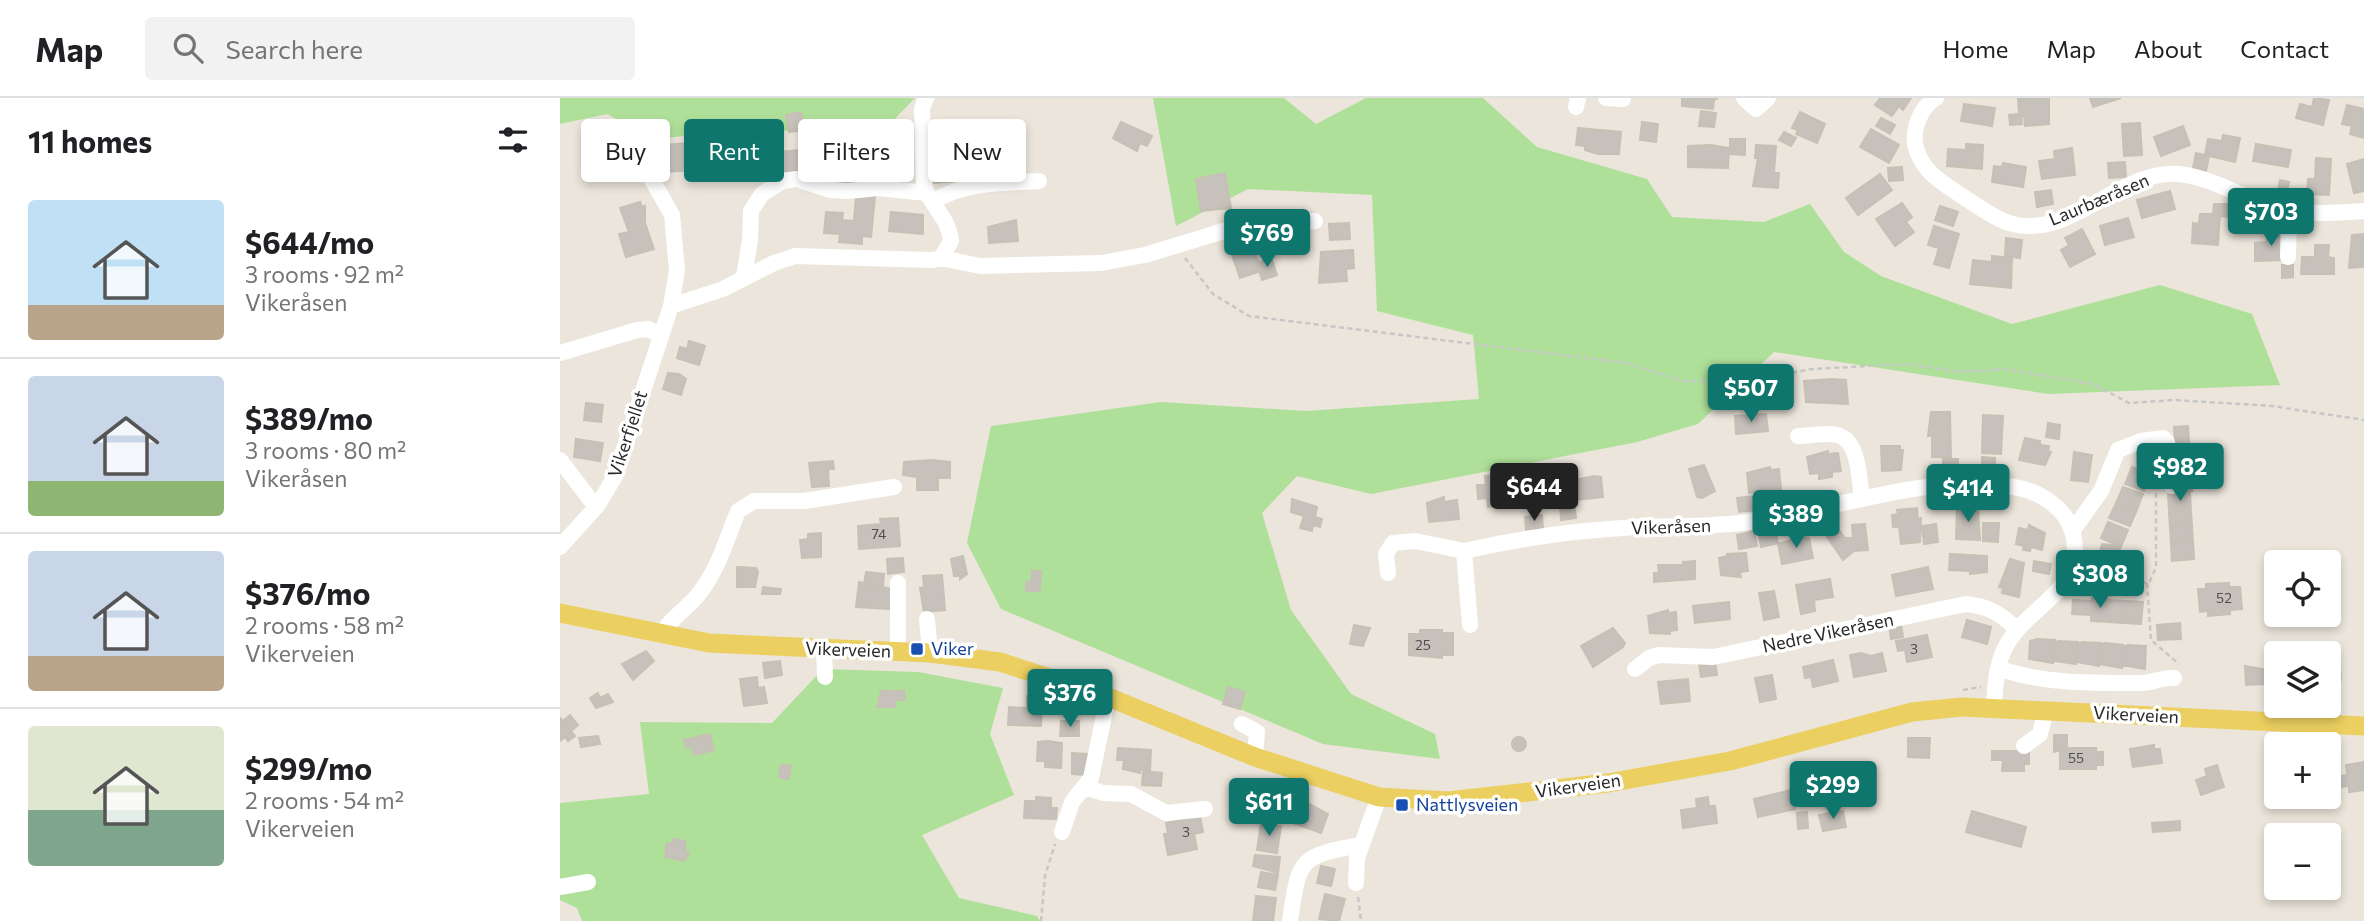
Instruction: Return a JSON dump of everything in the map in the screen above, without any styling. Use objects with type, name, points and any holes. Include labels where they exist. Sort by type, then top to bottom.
[{"type":"main road","name":"Vikerveien","points":[[560,613],[661,635],[930,653],[1014,665],[1108,697],[1255,757],[1379,797],[1448,801],[1596,785],[1730,761],[1912,712],[1962,706],[2364,726]]},
{"type":"street","points":[[926,98],[922,109],[930,197],[946,219],[951,241],[941,258]]},
{"type":"street","points":[[1606,98],[1623,99]]},
{"type":"street","points":[[1744,98],[1756,109],[1768,98]]},
{"type":"street","name":"Laurbæråsen","points":[[1936,98],[1919,116],[1914,136],[1917,154],[1926,170],[1957,193],[2009,223],[2027,226],[2055,221],[2131,184],[2163,175],[2199,179],[2289,211],[2317,215],[2364,211]]},
{"type":"street","points":[[744,277],[751,211],[762,194],[783,181],[796,179],[839,191],[878,188],[930,197],[965,188],[1039,181]]},
{"type":"street","name":"Vikerfjellet","points":[[560,547],[596,507],[615,476],[671,306],[677,270],[673,215],[654,182]]},
{"type":"street","points":[[2288,257],[2289,211]]},
{"type":"street","points":[[671,306],[723,289],[744,277],[795,256],[933,260],[941,258],[980,265],[1101,263],[1175,246],[1240,226],[1315,221]]},
{"type":"street","points":[[560,353],[638,330],[649,329],[660,335]]},
{"type":"street","points":[[1798,436],[1838,435],[1848,441],[1857,463],[1862,499]]},
{"type":"street","points":[[1994,707],[1998,668],[2003,650],[2018,630],[2059,592],[2069,578],[2076,547],[2073,530],[2101,491],[2114,455],[2127,445],[2163,439],[2167,442],[2172,486]]},
{"type":"street","points":[[560,460],[596,507]]},
{"type":"street","name":"Vikeråsen","points":[[1464,551],[1501,542],[1636,527],[1707,527],[1750,522],[1944,485],[2016,488],[2040,495],[2056,506],[2073,530]]},
{"type":"street","points":[[661,635],[668,622],[699,595],[712,574],[738,512],[744,505],[754,501],[804,501],[894,487]]},
{"type":"street","points":[[1388,573],[1386,554],[1393,543],[1415,541],[1464,551],[1470,625]]},
{"type":"street","points":[[898,583],[898,651]]},
{"type":"street","name":"Nedre Vikeråsen","points":[[1635,669],[1648,657],[1713,657],[1966,604],[1991,609],[2005,617],[2018,630]]},
{"type":"street","points":[[927,619],[930,653]]},
{"type":"street","points":[[824,648],[825,677]]},
{"type":"street","points":[[1998,668],[2040,677],[2147,683],[2177,671]]},
{"type":"street","points":[[1062,832],[1072,802],[1085,787],[1094,768],[1108,697]]},
{"type":"street","points":[[2024,746],[2040,734],[2046,710]]},
{"type":"street","points":[[1242,724],[1257,732],[1255,757]]},
{"type":"street","points":[[1085,787],[1103,793],[1131,794],[1166,813],[1205,809]]},
{"type":"street","points":[[1356,883],[1361,845],[1379,797]]},
{"type":"street","points":[[1290,921],[1296,877],[1304,863],[1324,851],[1361,845]]},
{"type":"street","points":[[560,887],[588,882]]},
{"type":"path","points":[[1175,246],[1213,294],[1249,316],[1627,363],[1683,381],[1743,382],[1812,369],[1909,364],[1959,372],[2005,369],[2093,384],[2129,403],[2174,400],[2272,406],[2364,420]]},
{"type":"path","points":[[2172,486],[2155,488],[2156,567],[2147,583],[2151,640],[2175,658],[2177,671]]},
{"type":"path","points":[[2069,578],[2094,583],[2147,583]]},
{"type":"path","points":[[1955,692],[1996,686]]},
{"type":"path","points":[[1041,921],[1048,860],[1062,832]]},
{"type":"path","points":[[1356,883],[1361,921]]},
{"type":"green space","points":[[560,98],[915,98],[895,119],[798,119],[798,129],[784,131],[784,119],[684,119],[684,136],[670,138],[670,119],[616,119],[607,114],[560,124]]},
{"type":"green space","points":[[1153,98],[1284,98],[1316,124],[1366,98],[1483,98],[1537,147],[1647,179],[1672,217],[1764,222],[1810,204],[1844,252],[1881,276],[2012,324],[2160,285],[2252,314],[2280,385],[2049,394],[1774,352],[1698,424],[1637,442],[1371,494],[1297,476],[1262,513],[1291,610],[1351,694],[1435,734],[1440,759],[1323,744],[1001,609],[967,543],[991,426],[1161,402],[1306,411],[1479,399],[1473,335],[1377,311],[1372,195],[1248,189],[1176,226]]},
{"type":"green space","points":[[823,669],[918,672],[1003,688],[990,734],[1014,795],[922,835],[959,898],[1037,916],[1040,921],[582,921],[577,908],[560,900],[560,803],[649,794],[640,722],[772,723]]},
{"type":"building","points":[[1682,98],[1718,98],[1714,100],[1713,109],[1682,106]]},
{"type":"building","points":[[1880,98],[1911,98],[1903,110],[1899,106],[1892,116],[1875,105]]},
{"type":"building","points":[[2049,98],[2049,124],[2025,126],[2024,116],[2021,117],[2022,124],[2010,125],[2009,115],[2019,114],[2018,99]]},
{"type":"building","points":[[2090,98],[2121,98],[2093,107]]},
{"type":"building","points":[[2314,98],[2329,100],[2323,125],[2296,118],[2300,104],[2312,107]]},
{"type":"building","points":[[1964,104],[1995,108],[1992,126],[1961,121]]},
{"type":"building","points":[[2347,105],[2364,109],[2364,138],[2350,134],[2352,126],[2342,124]]},
{"type":"building","points":[[1701,111],[1716,113],[1714,127],[1699,126]]},
{"type":"building","points":[[801,112],[803,119],[798,119],[798,131],[789,132],[786,115]]},
{"type":"building","points":[[1800,112],[1825,124],[1817,143],[1796,134],[1798,130],[1792,128]]},
{"type":"building","points":[[1881,118],[1895,125],[1890,134],[1876,126]]},
{"type":"building","points":[[1121,122],[1152,136],[1147,146],[1140,143],[1137,151],[1113,138]]},
{"type":"building","points":[[1642,122],[1658,124],[1656,142],[1640,140]]},
{"type":"building","points":[[2140,123],[2142,155],[2124,156],[2122,124]]},
{"type":"building","points":[[2183,126],[2190,145],[2161,156],[2154,137]]},
{"type":"building","points":[[1578,128],[1621,132],[1619,154],[1598,154],[1585,150],[1585,146],[1576,145]]},
{"type":"building","points":[[1871,129],[1899,145],[1889,163],[1860,147]]},
{"type":"building","points":[[1784,132],[1796,138],[1791,146],[1779,140]]},
{"type":"building","points":[[2223,135],[2240,138],[2235,162],[2205,155],[2208,139],[2222,141]]},
{"type":"building","points":[[1730,139],[1745,139],[1745,155],[1730,154]]},
{"type":"building","points":[[684,143],[684,171],[670,172],[670,144]]},
{"type":"building","points":[[1966,144],[1983,145],[1982,169],[1947,166],[1948,149],[1966,150]]},
{"type":"building","points":[[2256,144],[2291,150],[2288,167],[2253,161]]},
{"type":"building","points":[[1711,145],[1729,148],[1728,168],[1688,167],[1688,146]]},
{"type":"building","points":[[1756,145],[1776,146],[1774,173],[1779,173],[1778,188],[1753,186],[1758,158],[1755,158]]},
{"type":"building","points":[[2072,148],[2075,175],[2042,179],[2039,161],[2055,159],[2054,151]]},
{"type":"building","points":[[798,150],[798,172],[784,171],[784,152]]},
{"type":"building","points":[[2196,153],[2209,156],[2206,171],[2193,168]]},
{"type":"building","points":[[2316,158],[2331,159],[2329,195],[2307,194],[2308,179],[2315,179]]},
{"type":"building","points":[[2364,159],[2364,191],[2354,193],[2347,164]]},
{"type":"building","points":[[2125,162],[2126,177],[2109,178],[2108,163]]},
{"type":"building","points":[[2003,163],[2026,167],[2023,187],[1992,182],[1994,166],[2002,167]]},
{"type":"building","points":[[1902,167],[1903,180],[1889,181],[1888,168]]},
{"type":"building","points":[[1225,173],[1231,208],[1201,211],[1196,179]]},
{"type":"building","points":[[1880,174],[1892,190],[1858,215],[1846,198]]},
{"type":"building","points":[[2280,180],[2289,182],[2286,196],[2277,194]]},
{"type":"building","points":[[840,182],[867,182],[867,184],[840,185]]},
{"type":"building","points":[[2051,190],[2053,204],[2037,207],[2035,192]]},
{"type":"building","points":[[2170,191],[2175,209],[2142,218],[2137,200]]},
{"type":"building","points":[[856,196],[875,197],[871,237],[862,236],[862,244],[839,242],[840,234],[824,233],[826,212],[843,213],[842,220],[854,221]]},
{"type":"building","points":[[640,202],[642,207],[645,206],[645,223],[654,249],[626,257],[619,234],[629,232],[620,208]]},
{"type":"building","points":[[1902,203],[1912,217],[1906,222],[1914,232],[1895,246],[1876,219]]},
{"type":"building","points":[[2214,204],[2229,204],[2228,217],[2220,216],[2218,245],[2192,243],[2193,223],[2199,224],[2200,214],[2213,214]]},
{"type":"building","points":[[1940,206],[1958,212],[1953,226],[1935,220]]},
{"type":"building","points":[[891,212],[923,215],[923,234],[889,231]]},
{"type":"building","points":[[2128,218],[2134,237],[2105,245],[2100,226]]},
{"type":"building","points":[[1016,220],[1018,241],[989,243],[988,227]]},
{"type":"building","points":[[2293,220],[2309,220],[2309,232],[2293,232]]},
{"type":"building","points":[[1349,223],[1350,239],[1330,240],[1329,224]]},
{"type":"building","points":[[1934,226],[1959,234],[1949,268],[1934,264],[1939,248],[1928,245]]},
{"type":"building","points":[[2082,229],[2095,254],[2070,267],[2061,250],[2069,245],[2065,238]]},
{"type":"building","points":[[2267,233],[2283,233],[2285,260],[2255,261],[2255,243],[2267,242]]},
{"type":"building","points":[[2364,234],[2364,267],[2349,268],[2352,235]]},
{"type":"building","points":[[2006,238],[2022,240],[2020,258],[2005,256]]},
{"type":"building","points":[[2315,245],[2329,245],[2328,257],[2334,258],[2334,274],[2301,274],[2302,257],[2315,257]]},
{"type":"building","points":[[1250,246],[1259,263],[1255,265],[1258,272],[1240,278],[1231,252]]},
{"type":"building","points":[[1353,250],[1354,268],[1346,269],[1347,281],[1319,283],[1321,252]]},
{"type":"building","points":[[1992,256],[2012,258],[2011,288],[1970,284],[1973,260],[1992,262]]},
{"type":"building","points":[[1271,257],[1277,275],[1262,280],[1257,264]]},
{"type":"building","points":[[2282,265],[2293,265],[2293,277],[2282,278]]},
{"type":"building","points":[[689,341],[705,346],[699,365],[677,358],[680,347],[687,349]]},
{"type":"building","points":[[668,373],[679,374],[686,379],[681,395],[663,389]]},
{"type":"building","points":[[1846,380],[1848,404],[1806,402],[1804,381]]},
{"type":"building","points":[[586,403],[603,405],[601,422],[584,420]]},
{"type":"building","points":[[1931,412],[1950,412],[1951,457],[1932,457],[1932,436],[1928,436]]},
{"type":"building","points":[[1766,414],[1768,431],[1736,434],[1735,416]]},
{"type":"building","points":[[1983,415],[2003,416],[2001,454],[1982,453]]},
{"type":"building","points":[[2048,423],[2060,425],[2059,439],[2046,437]]},
{"type":"building","points":[[2188,426],[2192,491],[2178,492],[2174,427]]},
{"type":"building","points":[[2025,438],[2049,446],[2048,451],[2051,452],[2045,465],[2019,460]]},
{"type":"building","points":[[576,439],[603,443],[600,461],[574,457]]},
{"type":"building","points":[[1881,446],[1900,446],[1900,450],[1903,450],[1901,470],[1882,471]]},
{"type":"building","points":[[2163,448],[2165,465],[2138,467],[2137,450]]},
{"type":"building","points":[[1828,451],[1828,454],[1838,453],[1841,471],[1832,472],[1832,477],[1819,479],[1819,473],[1810,474],[1807,457]]},
{"type":"building","points":[[2074,452],[2092,455],[2088,482],[2071,480]]},
{"type":"building","points":[[1982,457],[1995,458],[1995,468],[1982,468]]},
{"type":"building","points":[[1943,459],[1958,459],[1958,473],[1943,473]]},
{"type":"building","points":[[833,461],[834,469],[828,469],[829,486],[812,487],[809,463]]},
{"type":"building","points":[[904,462],[950,462],[950,478],[938,478],[938,490],[917,490],[917,477],[903,475]]},
{"type":"building","points":[[1704,465],[1715,491],[1702,498],[1697,497],[1689,469]]},
{"type":"building","points":[[1770,467],[1770,470],[1779,469],[1781,489],[1749,493],[1747,473]]},
{"type":"building","points":[[2132,467],[2151,475],[2144,491],[2125,484]]},
{"type":"building","points":[[1500,475],[1503,505],[1488,507],[1487,498],[1478,499],[1477,485],[1486,485],[1485,476]]},
{"type":"building","points":[[1601,477],[1603,497],[1575,500],[1574,480]]},
{"type":"building","points":[[1550,478],[1553,507],[1533,509],[1531,480]]},
{"type":"building","points":[[2123,487],[2143,494],[2136,512],[2116,503]]},
{"type":"building","points":[[2190,493],[2191,511],[2169,512],[2168,494]]},
{"type":"building","points":[[1755,496],[1756,510],[1739,512],[1737,498]]},
{"type":"building","points":[[1444,497],[1444,502],[1457,500],[1459,519],[1429,522],[1427,503]]},
{"type":"building","points":[[1292,499],[1317,507],[1315,517],[1322,519],[1320,527],[1313,525],[1312,531],[1300,528],[1304,516],[1291,512]]},
{"type":"building","points":[[1574,502],[1576,518],[1561,520],[1560,503]]},
{"type":"building","points":[[2116,503],[2136,512],[2130,526],[2109,518]]},
{"type":"building","points":[[1917,508],[1918,519],[1921,518],[1920,542],[1901,544],[1899,527],[1893,527],[1892,515],[1898,514],[1897,510]]},
{"type":"building","points":[[1957,508],[1978,509],[1980,540],[1956,539]]},
{"type":"building","points":[[2191,511],[2192,527],[2170,528],[2169,512]]},
{"type":"building","points":[[1542,515],[1543,529],[1526,530],[1525,517]]},
{"type":"building","points":[[898,518],[900,546],[859,549],[858,526],[881,524],[880,519]]},
{"type":"building","points":[[2108,522],[2128,530],[2121,547],[2101,538]]},
{"type":"building","points":[[1983,523],[1999,523],[1998,542],[1983,541]]},
{"type":"building","points":[[1865,524],[1868,550],[1854,551],[1843,560],[1827,537],[1838,529],[1845,538],[1853,538],[1852,525]]},
{"type":"building","points":[[1936,524],[1938,542],[1924,544],[1922,526]]},
{"type":"building","points":[[2029,525],[2045,533],[2042,550],[2031,547],[2030,551],[2023,550],[2024,546],[2016,544],[2019,528],[2028,530]]},
{"type":"building","points":[[1774,527],[1778,543],[1761,547],[1758,531]]},
{"type":"building","points":[[2192,527],[2193,543],[2171,544],[2170,528]]},
{"type":"building","points":[[1754,531],[1757,546],[1739,549],[1737,535]]},
{"type":"building","points":[[821,533],[821,557],[802,558],[800,540],[808,539],[808,534]]},
{"type":"building","points":[[1800,537],[1809,538],[1813,558],[1782,564],[1778,544]]},
{"type":"building","points":[[2193,543],[2194,559],[2172,561],[2171,544]]},
{"type":"building","points":[[2102,544],[2120,546],[2120,572],[2098,571],[2094,554],[2099,555]]},
{"type":"building","points":[[1746,553],[1748,571],[1740,572],[1741,577],[1721,575],[1719,558],[1727,554]]},
{"type":"building","points":[[1950,554],[1987,556],[1987,572],[1970,574],[1970,571],[1949,570]]},
{"type":"building","points":[[963,556],[967,574],[960,579],[960,576],[954,576],[951,559]]},
{"type":"building","points":[[903,558],[904,572],[888,574],[887,559]]},
{"type":"building","points":[[2010,559],[2024,563],[2019,597],[2002,593],[2003,588],[1999,587]]},
{"type":"building","points":[[1695,561],[1695,579],[1654,582],[1654,573],[1659,573],[1658,565],[1683,565],[1683,562]]},
{"type":"building","points":[[2034,561],[2051,564],[2049,574],[2033,571]]},
{"type":"building","points":[[737,567],[756,568],[758,572],[755,587],[737,587]]},
{"type":"building","points":[[1928,567],[1933,589],[1896,596],[1892,575]]},
{"type":"building","points":[[1032,571],[1041,571],[1040,591],[1026,591],[1026,582],[1031,582]]},
{"type":"building","points":[[866,572],[884,574],[883,586],[864,584]]},
{"type":"building","points":[[942,575],[945,610],[924,612],[920,588],[924,587],[923,576]]},
{"type":"building","points":[[1830,579],[1833,597],[1814,600],[1815,611],[1801,614],[1796,585]]},
{"type":"building","points":[[859,582],[892,589],[890,609],[856,607]]},
{"type":"building","points":[[2229,583],[2229,587],[2240,587],[2242,609],[2230,610],[2230,614],[2208,616],[2208,611],[2200,612],[2198,589],[2206,589],[2206,584]]},
{"type":"building","points":[[763,587],[781,589],[780,594],[762,594]]},
{"type":"building","points":[[1774,591],[1779,617],[1764,620],[1759,593]]},
{"type":"building","points":[[2092,598],[2110,600],[2109,622],[2091,621]]},
{"type":"building","points":[[2073,600],[2092,601],[2091,615],[2072,614]]},
{"type":"building","points":[[2110,600],[2126,601],[2124,623],[2109,622]]},
{"type":"building","points":[[2126,601],[2143,602],[2141,624],[2124,623]]},
{"type":"building","points":[[1729,602],[1730,619],[1695,623],[1693,606]]},
{"type":"building","points":[[1668,610],[1668,613],[1676,612],[1677,630],[1670,631],[1670,634],[1650,633],[1648,616]]},
{"type":"building","points":[[1967,620],[1991,627],[1987,644],[1962,637]]},
{"type":"building","points":[[2180,623],[2181,639],[2158,640],[2157,625]]},
{"type":"building","points":[[1901,624],[1903,637],[1891,639],[1889,626]]},
{"type":"building","points":[[1354,625],[1370,628],[1363,646],[1350,644]]},
{"type":"building","points":[[1613,628],[1625,643],[1623,647],[1593,667],[1581,646]]},
{"type":"building","points":[[1420,630],[1453,633],[1453,655],[1442,655],[1442,658],[1409,655],[1409,634],[1420,634]]},
{"type":"building","points":[[1927,635],[1932,657],[1907,662],[1905,650],[1898,651],[1896,641]]},
{"type":"building","points":[[2055,640],[2053,663],[2029,659],[2030,641]]},
{"type":"building","points":[[2055,642],[2078,642],[2076,664],[2054,661]]},
{"type":"building","points":[[2101,643],[2099,666],[2077,662],[2078,644]]},
{"type":"building","points":[[2101,645],[2123,645],[2122,668],[2099,664]]},
{"type":"building","points":[[2146,646],[2145,669],[2122,665],[2123,647]]},
{"type":"building","points":[[646,651],[654,661],[633,680],[622,664]]},
{"type":"building","points":[[1861,653],[1871,656],[1882,653],[1886,671],[1854,677],[1850,655]]},
{"type":"building","points":[[1833,660],[1838,681],[1813,687],[1811,677],[1805,678],[1803,667]]},
{"type":"building","points":[[780,661],[782,675],[765,678],[763,663]]},
{"type":"building","points":[[1715,661],[1717,675],[1701,677],[1699,664]]},
{"type":"building","points":[[2245,666],[2263,669],[2264,684],[2246,685]]},
{"type":"building","points":[[1772,675],[1776,699],[1760,702],[1755,678]]},
{"type":"building","points":[[757,677],[758,688],[764,687],[767,703],[744,706],[740,679]]},
{"type":"building","points":[[1688,679],[1690,701],[1661,704],[1658,682]]},
{"type":"building","points":[[1228,687],[1245,692],[1240,709],[1223,704]]},
{"type":"building","points":[[881,691],[904,691],[905,700],[895,700],[895,707],[877,707]]},
{"type":"building","points":[[598,693],[600,698],[608,694],[613,702],[596,708],[590,698]]},
{"type":"building","points":[[1027,696],[1042,697],[1041,726],[1008,725],[1009,707],[1027,708]]},
{"type":"building","points":[[570,715],[578,725],[571,731],[575,736],[568,741],[565,737],[560,741],[560,718],[563,721]]},
{"type":"building","points":[[1061,721],[1079,721],[1079,736],[1060,736]]},
{"type":"building","points":[[710,734],[714,750],[694,755],[692,747],[686,748],[684,740]]},
{"type":"building","points":[[2054,735],[2067,735],[2067,748],[2054,752]]},
{"type":"building","points":[[598,736],[600,744],[581,747],[579,738]]},
{"type":"building","points":[[1519,737],[1524,739],[1524,749],[1519,751],[1514,749],[1512,744],[1514,739]]},
{"type":"building","points":[[1908,738],[1930,738],[1929,758],[1908,757]]},
{"type":"building","points":[[1038,742],[1062,743],[1061,768],[1045,767],[1045,761],[1037,761]]},
{"type":"building","points":[[2154,745],[2154,749],[2160,749],[2162,763],[2133,767],[2130,749]]},
{"type":"building","points":[[1118,748],[1151,750],[1150,771],[1140,770],[1140,773],[1123,769],[1124,760],[1117,760]]},
{"type":"building","points":[[2060,748],[2096,748],[2096,752],[2103,752],[2103,765],[2096,765],[2096,769],[2060,769]]},
{"type":"building","points":[[1992,751],[2024,751],[2029,753],[2029,764],[2024,764],[2024,771],[2002,771],[2003,760],[1992,760]]},
{"type":"building","points":[[1072,753],[1087,754],[1084,775],[1072,774]]},
{"type":"building","points":[[2364,762],[2364,790],[2349,792],[2349,786],[2341,787],[2341,776],[2347,775],[2346,765]]},
{"type":"building","points":[[781,765],[791,766],[789,779],[779,777]]},
{"type":"building","points":[[2217,765],[2224,787],[2201,795],[2196,780],[2207,776],[2205,769]]},
{"type":"building","points":[[1143,771],[1162,773],[1161,786],[1142,785]]},
{"type":"building","points":[[1791,790],[1795,809],[1758,817],[1754,799]]},
{"type":"building","points":[[1036,797],[1051,798],[1051,808],[1057,808],[1056,819],[1024,818],[1025,801],[1036,801]]},
{"type":"building","points":[[1708,797],[1709,806],[1715,806],[1717,823],[1683,828],[1681,810],[1697,808],[1696,799]]},
{"type":"building","points":[[1300,804],[1308,807],[1309,804],[1328,814],[1321,833],[1293,823]]},
{"type":"building","points":[[1843,811],[1846,827],[1823,831],[1819,815]]},
{"type":"building","points":[[1972,811],[2026,827],[2021,847],[1966,832]]},
{"type":"building","points":[[1807,812],[1808,828],[1798,829],[1797,813]]},
{"type":"building","points":[[1200,816],[1203,832],[1194,834],[1197,849],[1168,855],[1164,834],[1168,834],[1166,823]]},
{"type":"building","points":[[2180,821],[2180,830],[2153,832],[2152,823]]},
{"type":"building","points":[[1261,823],[1281,826],[1277,853],[1257,850]]},
{"type":"building","points":[[673,839],[685,841],[686,853],[689,853],[684,861],[665,857],[667,843],[673,844]]},
{"type":"building","points":[[1255,855],[1280,857],[1278,873],[1253,866]]},
{"type":"building","points":[[1321,866],[1335,869],[1331,886],[1317,883]]},
{"type":"building","points":[[1261,872],[1278,875],[1275,890],[1258,887]]},
{"type":"building","points":[[1325,894],[1345,899],[1339,921],[1319,919]]},
{"type":"building","points":[[1256,896],[1276,898],[1273,921],[1253,921]]},
{"type":"place","name":"Viker","points":[[917,649]]},
{"type":"place","name":"Nattlysveien","points":[[1402,805]]}]
